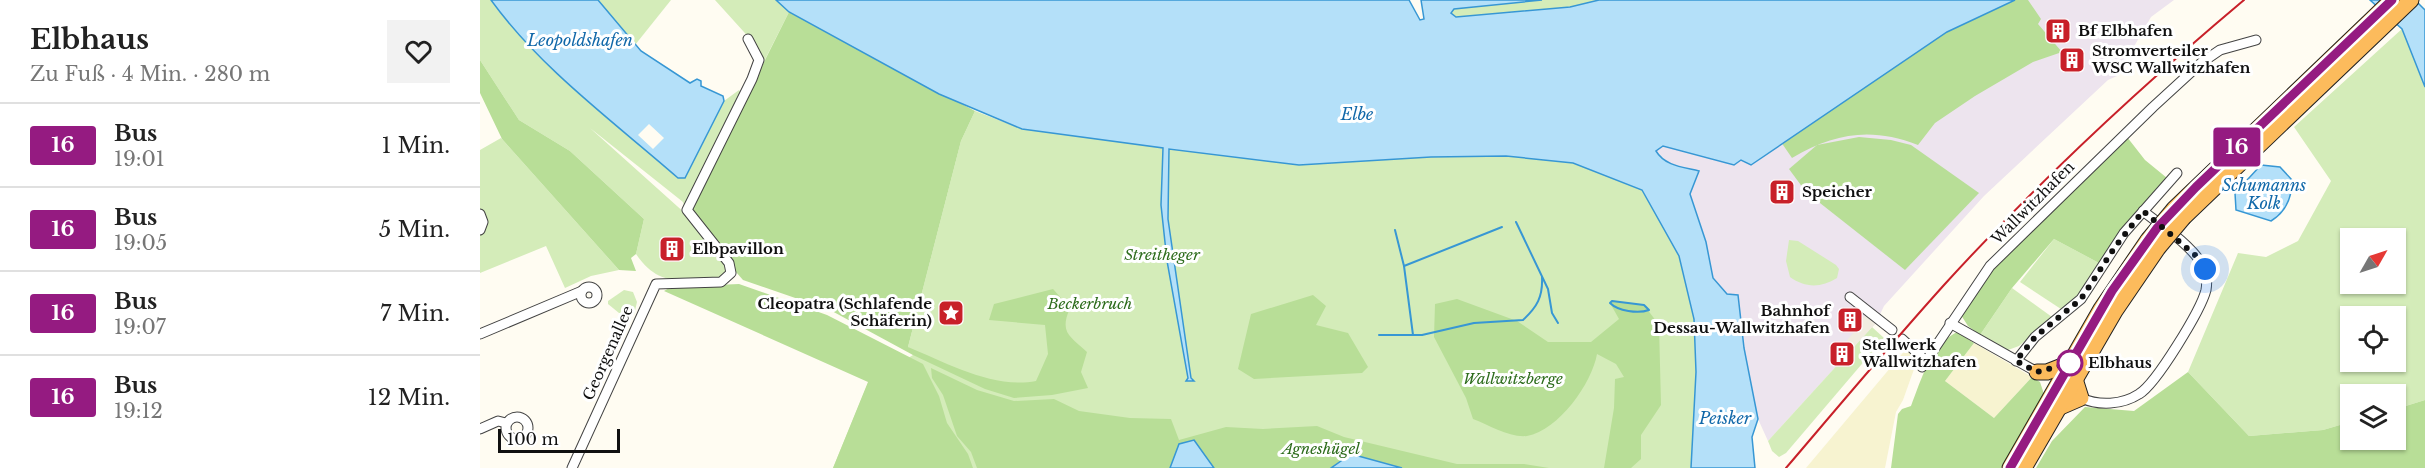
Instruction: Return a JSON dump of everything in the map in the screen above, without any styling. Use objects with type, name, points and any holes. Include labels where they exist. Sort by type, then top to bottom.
[{"type":"highway","points":[[2373,27],[2392,0]]},
{"type":"highway","points":[[2010,468],[2112,291],[2179,213],[2216,176],[2373,27],[2411,0]]},
{"type":"highway","points":[[2024,468],[2153,244]]},
{"type":"highway","points":[[2037,372],[2047,372],[2070,363]]},
{"type":"highway","points":[[2037,372],[2055,390]]},
{"type":"highway","points":[[2058,408],[2081,398],[2075,379]]},
{"type":"street","name":"Georgenallee","points":[[572,468],[656,284],[721,282],[731,273],[729,263],[687,210],[759,60],[748,39]]},
{"type":"street","name":"Wallwitzhafen","points":[[1902,339],[1924,364],[1990,266],[2185,77],[2220,50],[2256,40]]},
{"type":"street","points":[[2016,361],[2035,337],[2081,299],[2120,240],[2177,173]]},
{"type":"street","points":[[2081,398],[2113,404],[2134,397],[2147,388],[2159,375],[2204,296],[2206,274],[2199,259],[2143,211]]},
{"type":"street","points":[[480,214],[483,222],[480,230]]},
{"type":"street","points":[[480,334],[582,291]]},
{"type":"street","points":[[1850,297],[1892,330]]},
{"type":"street","points":[[1950,323],[2037,372]]},
{"type":"street","points":[[480,429],[498,421],[506,423]]},
{"type":"shaded area","points":[[2015,0],[2174,0],[2151,17],[2117,76],[2108,80],[1984,196],[1884,306],[1876,323],[1768,441],[1758,419],[1744,348],[1738,296],[1727,294],[1713,278],[1706,242],[1690,194],[1671,165],[1656,151],[1663,146],[1674,147],[1734,165],[1741,160],[1751,165],[1781,142],[1993,10]]},
{"type":"shaded area","points":[[1867,314],[1876,323],[1851,350],[1846,345],[1842,348],[1837,347],[1836,355],[1834,348],[1837,345],[1842,346],[1854,332],[1851,328]]},
{"type":"shaded area","points":[[1974,343],[2032,377],[1994,418],[1945,381]]},
{"type":"shaded area","points":[[1907,348],[1918,358],[1903,400],[1896,412],[1885,468],[1806,468]]},
{"type":"green space","points":[[480,0],[491,0],[534,50],[558,73],[685,177],[724,101],[739,90],[745,97],[726,261],[727,271],[720,279],[673,280],[654,273],[645,265],[636,254],[644,219],[570,151],[519,120],[480,60]],"holes":[[[590,128],[683,202],[687,215]]]},
{"type":"green space","points":[[598,0],[671,0],[635,45]]},
{"type":"green space","points":[[715,0],[776,0],[789,12],[757,75],[753,42]]},
{"type":"green space","points":[[1542,0],[1599,0],[1570,7],[1456,17],[1451,13],[1454,9]]},
{"type":"green space","points":[[2015,0],[2028,0],[2041,19],[2038,24],[2062,52],[2033,62],[1975,96],[1935,123],[1918,145],[1885,136],[1854,135],[1823,143],[1792,158],[1781,142],[1947,32]]},
{"type":"green space","points":[[2425,8],[2425,400],[2406,406],[2406,384],[2340,384],[2340,425],[2323,430],[2249,436],[2188,372],[2238,253],[2266,257],[2298,241],[2331,181],[2294,127]]},
{"type":"green space","points":[[789,12],[975,111],[961,141],[908,347],[954,367],[987,378],[1003,381],[1036,381],[1048,354],[1045,325],[989,320],[994,304],[1053,289],[1070,308],[1066,323],[1068,333],[1087,352],[1081,372],[1088,388],[1052,395],[1014,398],[985,389],[913,355],[830,310],[743,280],[687,216]]},
{"type":"green space","points":[[480,60],[519,120],[570,151],[644,219],[636,254],[631,258],[636,271],[619,270],[502,139],[480,93]]},
{"type":"green space","name":"Streitheger","points":[[975,111],[1022,129],[1299,165],[1431,157],[1506,156],[1573,163],[1642,190],[1679,256],[1694,319],[1696,372],[1691,468],[833,468],[868,383],[913,355],[908,347],[961,141]]},
{"type":"green space","points":[[1859,137],[1891,140],[1911,145],[1979,193],[1905,270],[1806,192],[1789,169],[1817,145]]},
{"type":"green space","points":[[2127,137],[2145,160],[2167,178],[2121,230],[2099,263],[2054,239],[2012,288],[1980,335],[1968,326],[1961,315],[1991,270]]},
{"type":"green space","points":[[501,138],[619,270],[591,276],[565,288],[546,246],[480,273],[480,150]]},
{"type":"green space","points":[[2054,239],[2099,263],[2078,298],[2064,311],[2020,282]]},
{"type":"green space","points":[[1789,240],[1798,241],[1836,265],[1839,269],[1837,278],[1825,284],[1807,285],[1790,277],[1786,261]]},
{"type":"green space","points":[[739,284],[827,315],[923,364],[939,396],[947,423],[968,454],[973,468],[833,468],[868,382],[664,291],[671,287]]},
{"type":"green space","points":[[2012,288],[2052,317],[2019,346],[2008,350],[1980,335]]},
{"type":"green space","points":[[624,290],[633,292],[637,302],[634,315],[619,313],[608,304],[608,301]]},
{"type":"green space","points":[[1313,295],[1326,306],[1316,325],[1348,333],[1368,367],[1362,373],[1254,379],[1238,369],[1251,314]]},
{"type":"green space","name":"Wallwitzberge","points":[[1457,299],[1517,321],[1548,342],[1591,342],[1619,319],[1610,303],[1612,301],[1644,305],[1659,325],[1661,405],[1641,435],[1641,459],[1631,468],[1604,468],[1614,408],[1615,379],[1624,377],[1616,364],[1597,354],[1588,378],[1572,404],[1551,425],[1539,432],[1527,436],[1514,435],[1473,419],[1466,398],[1434,337],[1435,304]]},
{"type":"green space","points":[[1872,327],[1884,338],[1786,453],[1779,457],[1772,451],[1768,441]]},
{"type":"green space","points":[[1957,332],[1974,343],[1945,381],[1994,418],[2032,377],[2040,382],[2044,394],[2001,468],[1891,468],[1898,414],[1902,409],[1911,406],[1928,364],[1940,345]]},
{"type":"green space","name":"Agneshügel","points":[[931,368],[977,390],[1014,401],[1054,399],[1079,411],[1130,418],[1171,419],[1179,440],[1226,427],[1263,429],[1317,426],[1344,437],[1457,464],[1524,464],[1549,468],[1402,468],[1351,454],[1331,468],[1214,468],[1208,461],[1170,468],[977,468],[971,452],[957,436],[943,395],[932,378]]},
{"type":"green space","points":[[2188,372],[2249,436],[2323,430],[2340,425],[2340,450],[2406,450],[2406,406],[2425,400],[2425,468],[2036,468],[2052,441],[2085,407],[2134,411]]},
{"type":"water","name":"Leopoldshafen","points":[[491,0],[598,0],[641,51],[690,83],[697,79],[701,81],[701,86],[723,96],[724,101],[685,178],[678,178],[555,72],[532,49]]},
{"type":"water","points":[[776,0],[1409,0],[1420,20],[1424,19],[1421,0],[1542,0],[1454,9],[1451,13],[1456,17],[1570,7],[1599,0],[2015,0],[1947,32],[1751,165],[1741,160],[1734,165],[1663,146],[1656,151],[1669,163],[1699,171],[1690,194],[1706,242],[1713,278],[1727,294],[1738,295],[1744,348],[1758,419],[1752,437],[1755,468],[1691,468],[1696,372],[1694,319],[1679,256],[1642,190],[1573,163],[1506,156],[1431,157],[1299,165],[1169,149],[1168,219],[1191,378],[1194,381],[1186,381],[1188,378],[1167,261],[1161,205],[1163,148],[1022,129],[939,94],[789,12]]},
{"type":"water","points":[[2370,0],[2415,0],[2425,10],[2425,87],[2402,29]]},
{"type":"water","name":"Schumanns Kolk","points":[[2261,165],[2280,167],[2292,180],[2287,204],[2271,221],[2236,210],[2235,193]]},
{"type":"water","points":[[1194,440],[1214,468],[1170,468],[1179,444]]},
{"type":"water","points":[[1351,454],[1402,468],[1331,468]]},
{"type":"pier","points":[[649,124],[664,138],[653,149],[638,135]]},
{"type":"waterway","points":[[1516,222],[1548,289],[1552,313],[1558,323]]},
{"type":"waterway","points":[[1404,266],[1502,227]]},
{"type":"waterway","points":[[1395,230],[1404,266],[1413,335]]},
{"type":"waterway","points":[[1379,335],[1422,335],[1474,323],[1523,320],[1538,301],[1542,277]]},
{"type":"waterway","points":[[1612,301],[1644,305],[1649,310],[1639,312],[1623,310],[1610,303],[1612,301]]},
{"type":"railway","points":[[1786,468],[1924,308],[2015,210],[2127,102],[2244,0]]},
{"type":"bus line","name":"16","points":[[2010,468],[2093,322],[2157,228],[2196,187],[2392,0]]},
{"type":"place","name":"Bf Elbhafen","points":[[2058,31]]},
{"type":"place","name":"Stromverteiler WSC Wallwitzhafen","points":[[2072,60]]},
{"type":"place","name":"Speicher","points":[[1782,192]]},
{"type":"place","name":"Elbpavillon","points":[[672,249]]},
{"type":"place","name":"Cleopatra (Schlafende Schäferin)","points":[[951,313]]},
{"type":"place","name":"Bahnhof Dessau-Wallwitzhafen","points":[[1850,320]]},
{"type":"place","name":"Stellwerk Wallwitzhafen","points":[[1842,354]]},
{"type":"place","name":"Elbhaus","points":[[2070,363]]},
{"type":"route","points":[[2070,363],[2037,372],[2016,361],[2035,337],[2081,299],[2124,233],[2143,211],[2195,255],[2205,269]]},
{"type":"water label","name":"Elbe","points":[[1357,114]]},
{"type":"water label","name":"Peisker","points":[[1725,418]]},
{"type":"park label","name":"Beckerbruch","points":[[1090,304]]}]
